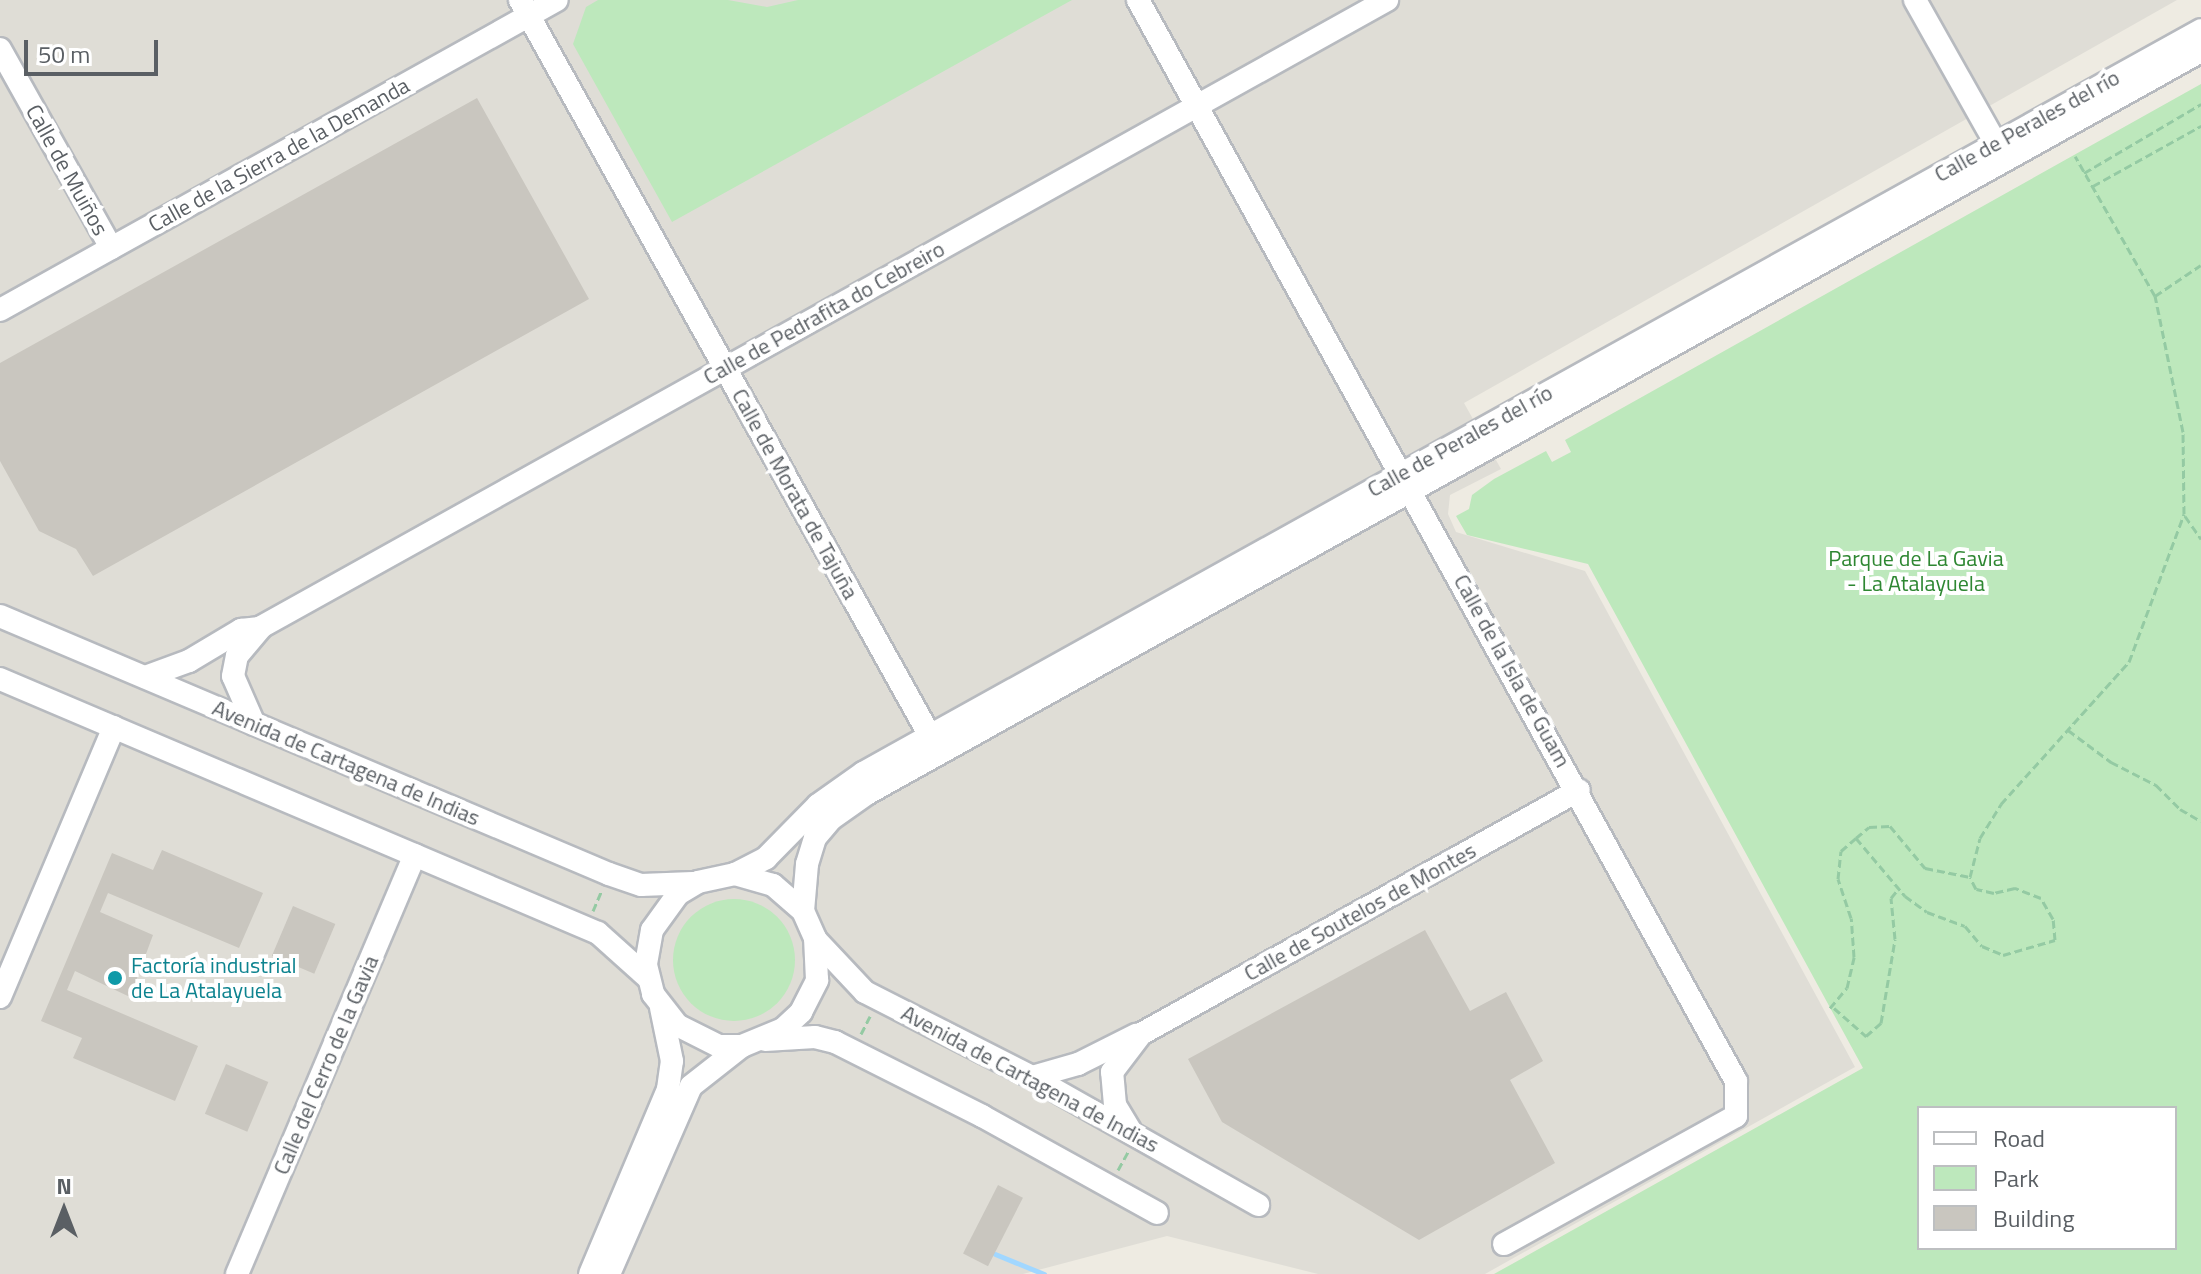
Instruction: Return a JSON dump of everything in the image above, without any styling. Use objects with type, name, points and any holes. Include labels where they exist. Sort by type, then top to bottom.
[{"type":"street","name":"Calle de la Sierra de la Demanda","points":[[0,310],[524,8],[557,0]]},
{"type":"street","name":"Calle de la Isla de Guam","points":[[1138,0],[1732,1065],[1736,1116],[1504,1244]]},
{"type":"street","name":"Calle de Pedrafita do Cebreiro","points":[[145,677],[189,661],[241,630],[261,627],[1387,0]]},
{"type":"street","points":[[1915,0],[2001,152]]},
{"type":"street","name":"Calle de Morata de Tajuña","points":[[524,8],[930,736]]},
{"type":"street","name":"Calle de Perales del río","points":[[2001,152],[2201,30]]},
{"type":"street","name":"Calle de Muiños","points":[[0,49],[111,248]]},
{"type":"street","name":"Calle de Perales del río","points":[[735,874],[766,858],[843,786],[930,736],[1406,482],[2001,152],[2201,51]]},
{"type":"street","name":"Calle de Perales del río","points":[[803,911],[807,864],[815,838],[848,805],[1406,482]]},
{"type":"street","name":"Avenida de Cartagena de Indias","points":[[0,616],[609,874],[641,885],[698,882]]},
{"type":"street","name":"Calle de Pedrafita do Cebreiro","points":[[254,724],[233,676],[237,656],[261,627]]},
{"type":"street","points":[[0,679],[598,933],[647,977]]},
{"type":"street","points":[[0,997],[114,727]]},
{"type":"street","name":"Calle de Soutelos de Montes","points":[[1032,1077],[1055,1073],[1125,1036],[1141,1034],[1579,790]]},
{"type":"street","name":"Calle del Cerro de la Gavia","points":[[237,1274],[415,855]]},
{"type":"street","points":[[590,1274],[668,1089],[672,1061],[660,1007],[647,977],[647,948],[662,911],[698,882],[735,874],[773,885],[803,911],[815,938],[817,968],[811,996],[783,1029],[751,1044],[691,1086],[609,1274]]},
{"type":"street","name":"Avenida de Cartagena de Indias","points":[[815,938],[840,971],[865,992],[1032,1077],[1130,1139],[1258,1205]]},
{"type":"street","points":[[660,1007],[698,1039],[751,1044],[815,1037],[835,1042],[982,1116],[1157,1213]]},
{"type":"street","name":"Calle de Soutelos de Montes","points":[[1130,1139],[1115,1105],[1112,1072],[1141,1034]]},
{"type":"path","points":[[2083,174],[2201,104]]},
{"type":"path","points":[[2092,187],[2201,126]]},
{"type":"path","points":[[1856,838],[1899,888],[1927,912],[1965,926],[1982,946],[2003,955],[2055,940],[2053,919],[2041,898],[2015,888],[1994,893],[1976,889],[1970,877],[1980,838],[2001,804],[2129,662],[2184,514],[2183,432],[2155,296],[2075,156]]},
{"type":"path","points":[[2155,296],[2201,265]]},
{"type":"path","points":[[2184,514],[2201,539]]},
{"type":"path","points":[[2068,730],[2111,762],[2156,785],[2180,809],[2201,821]]},
{"type":"path","points":[[1899,888],[1891,898],[1895,939],[1881,1023],[1866,1036],[1831,1008],[1847,988],[1854,957],[1851,918],[1838,879],[1841,851],[1869,827],[1890,826],[1925,868],[1970,877]]},
{"type":"path","points":[[591,914],[603,888]]},
{"type":"path","points":[[859,1038],[872,1012]]},
{"type":"path","points":[[1116,1173],[1130,1139]]},
{"type":"shaded area","points":[[0,0],[2177,0],[1464,403],[1501,469],[1450,495],[1448,514],[1456,532],[1585,571],[1855,1067],[1485,1274],[1318,1274],[1167,1236],[1023,1274],[0,1274]]},
{"type":"green space","points":[[598,0],[728,0],[767,7],[798,0],[1072,0],[672,222],[573,44],[586,7]]},
{"type":"green space","name":"Parque de La Gavia - La Atalayuela","points":[[2201,84],[2201,1274],[1494,1274],[1863,1068],[1588,564],[1467,535],[1456,516],[1469,509],[1472,495],[1494,479],[1546,451],[1552,462],[1571,452],[1565,440]]},
{"type":"green space","points":[[734,899],[757,904],[777,917],[790,937],[795,960],[790,983],[777,1003],[757,1016],[734,1021],[711,1016],[691,1003],[678,983],[673,960],[678,937],[691,917],[711,904]]},
{"type":"building","points":[[477,98],[589,299],[93,576],[76,549],[39,531],[0,461],[0,363]]},
{"type":"building","name":"Factoría industrial de La Atalayuela","points":[[162,850],[263,893],[239,948],[108,893],[100,912],[153,935],[130,997],[75,971],[67,990],[198,1046],[175,1101],[73,1058],[82,1038],[41,1021],[112,853],[153,870]]},
{"type":"building","points":[[293,906],[335,924],[314,974],[272,956]]},
{"type":"building","points":[[1425,930],[1470,1011],[1506,992],[1543,1061],[1510,1080],[1555,1163],[1419,1240],[1222,1122],[1188,1059]]},
{"type":"building","points":[[226,1064],[268,1082],[247,1132],[205,1114]]},
{"type":"building","points":[[998,1185],[1023,1198],[988,1266],[963,1254]]},
{"type":"waterway","points":[[995,1254],[1044,1274]]},
{"type":"place","name":"Factoría industrial de La Atalayuela","points":[[115,978]]}]
